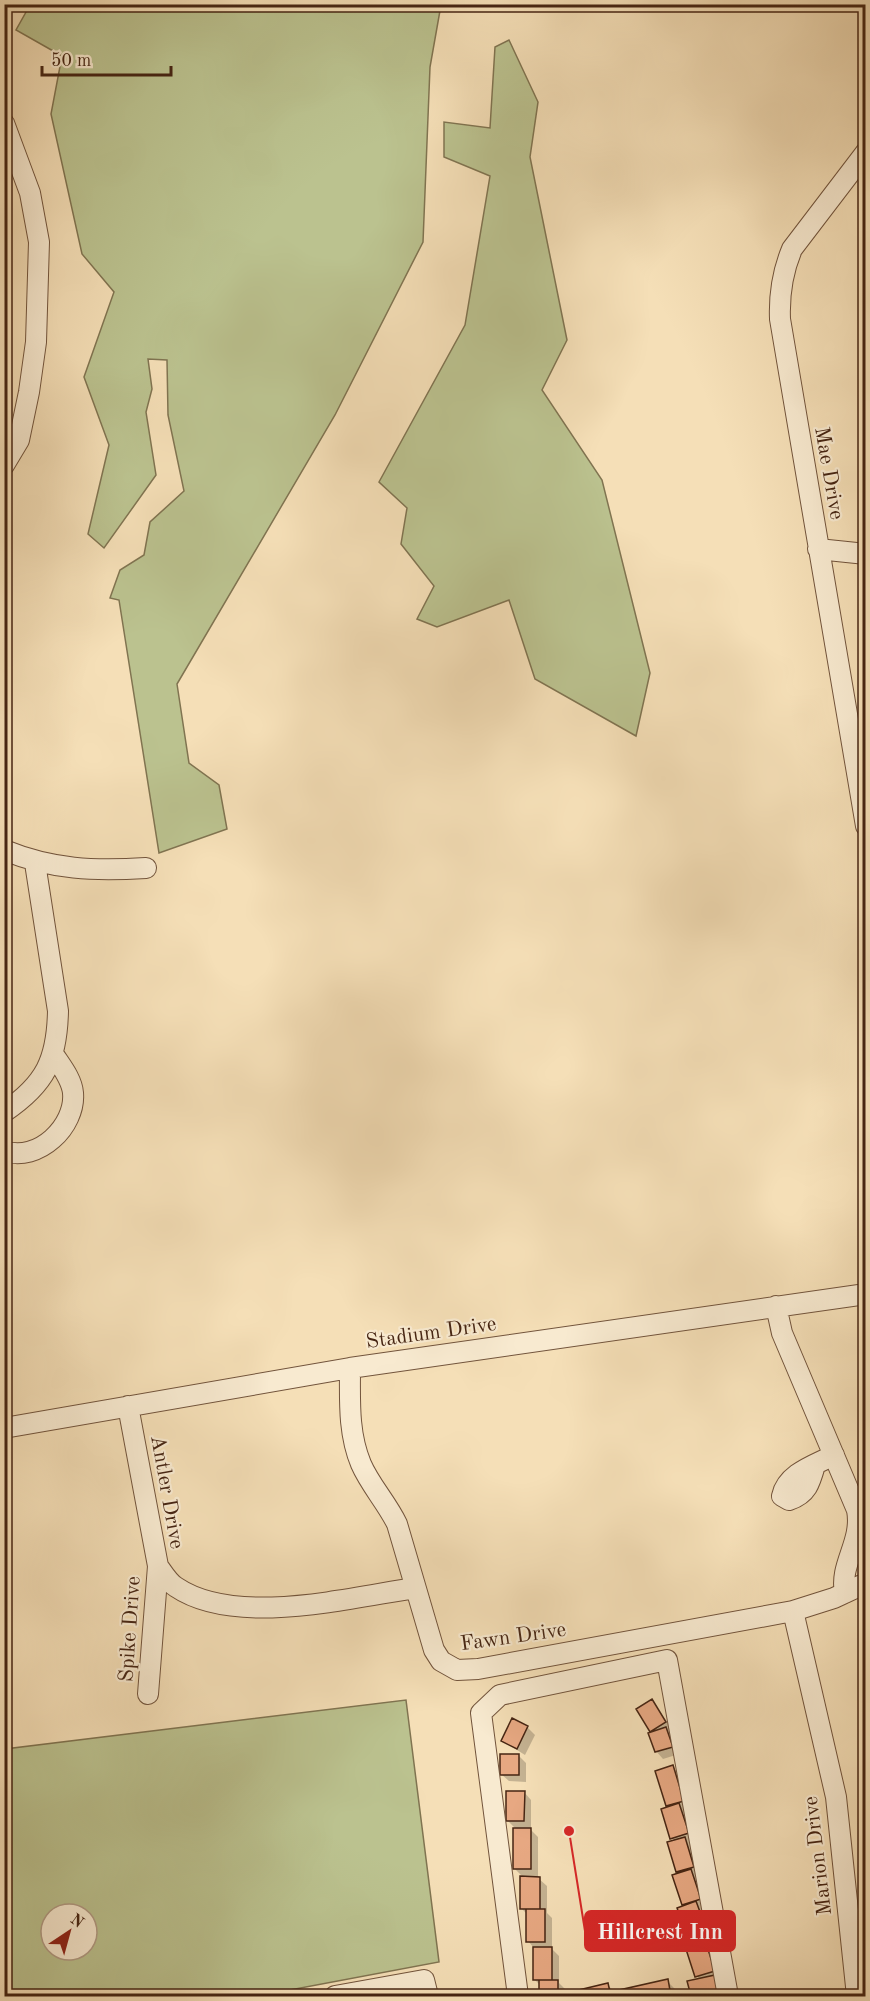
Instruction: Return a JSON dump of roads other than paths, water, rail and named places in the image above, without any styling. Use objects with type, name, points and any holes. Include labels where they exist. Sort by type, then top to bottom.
[{"type":"street","points":[[4,123],[30,194],[39,242],[36,342],[29,392],[19,441],[4,465]]},
{"type":"street","name":"Mae Drive","points":[[866,152],[801,234],[785,265],[781,282],[780,319],[866,826]]},
{"type":"street","points":[[819,549],[866,554]]},
{"type":"street","points":[[4,850],[35,863],[91,871],[146,868]]},
{"type":"street","points":[[4,1112],[22,1100],[43,1074],[54,1055],[58,1011],[35,863]]},
{"type":"street","points":[[4,1151],[13,1154],[40,1148],[57,1134],[67,1120],[73,1106],[73,1090],[54,1055]]},
{"type":"street","name":"Stadium Drive","points":[[4,1428],[350,1368],[866,1294]]},
{"type":"street","points":[[776,1306],[782,1333],[857,1510],[860,1525],[843,1582],[845,1593]]},
{"type":"street","name":"Fawn Drive","points":[[350,1368],[352,1436],[362,1466],[388,1505],[397,1524],[434,1650],[441,1661],[457,1670],[513,1664],[793,1611]]},
{"type":"street","name":"Antler Drive","points":[[128,1406],[158,1566],[174,1587],[217,1606],[292,1607],[415,1587]]},
{"type":"street","points":[[815,1465],[834,1455]]},
{"type":"street","name":"Spike Drive","points":[[148,1694],[158,1566]]},
{"type":"street","points":[[793,1611],[845,1593],[866,1583]]},
{"type":"street","name":"Marion Drive","points":[[793,1611],[836,1797],[857,1996]]},
{"type":"street","points":[[518,1996],[481,1713],[500,1695],[668,1660],[728,1996]]},
{"type":"street","points":[[335,1996],[424,1980],[428,1996]]},
{"type":"place","name":"Hillcrest Inn","points":[[569,1831]]}]
